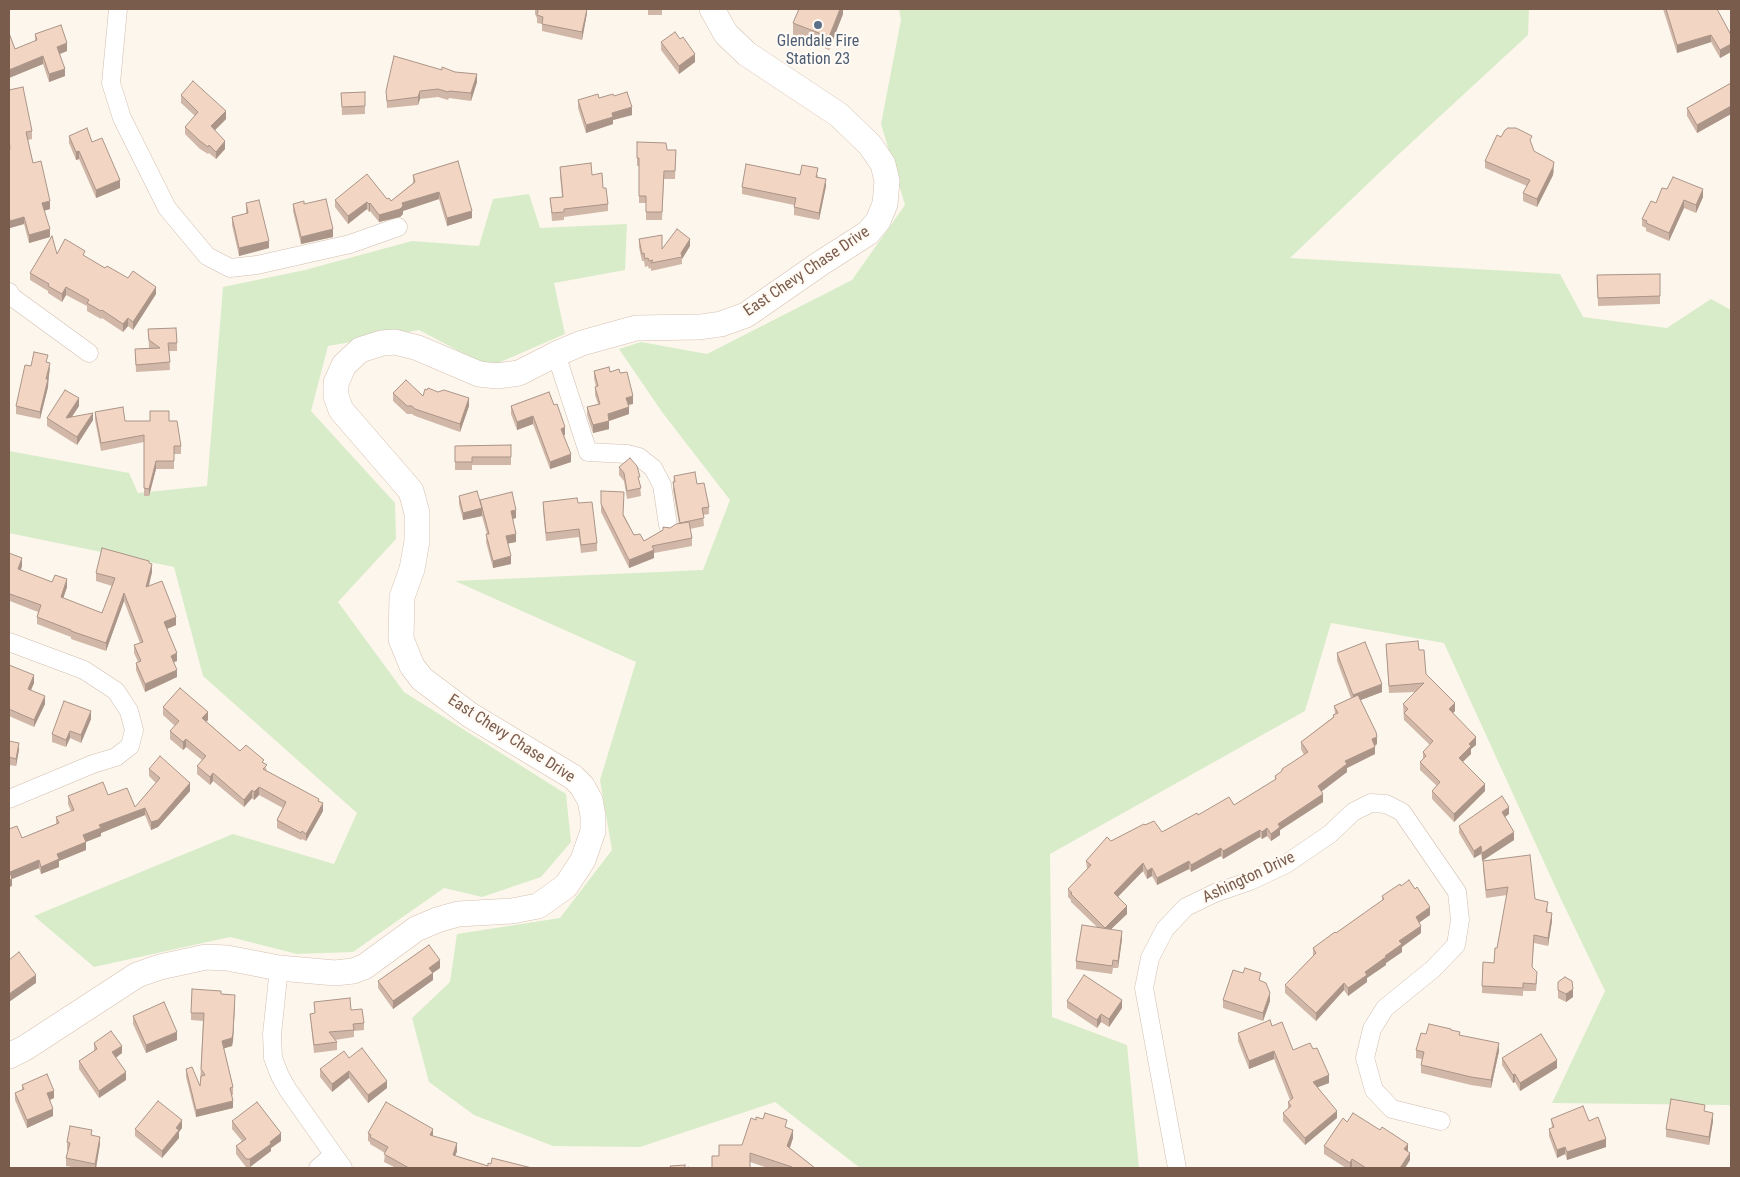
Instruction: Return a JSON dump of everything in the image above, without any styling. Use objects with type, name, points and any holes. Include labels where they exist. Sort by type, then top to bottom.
[{"type":"main road","name":"East Chevy Chase Drive","points":[[9,1056],[25,1048],[137,975],[160,966],[206,957],[227,958],[280,968],[336,974],[353,971],[364,967],[416,929],[437,920],[458,914],[512,911],[538,906],[566,886],[583,860],[593,831],[590,800],[582,786],[565,772],[470,715],[422,679],[412,666],[401,639],[402,597],[412,569],[417,541],[417,513],[411,491],[341,410],[336,396],[336,383],[344,365],[360,350],[382,343],[395,342],[410,346],[479,374],[497,376],[519,372],[582,343],[636,328],[700,327],[721,324],[746,315],[821,263],[868,234],[878,221],[885,204],[887,181],[882,164],[870,145],[839,115],[747,54],[726,34],[712,9]]},
{"type":"street","points":[[118,9],[112,83],[122,118],[167,208],[207,256],[230,268],[257,266],[350,244],[398,227]]},
{"type":"street","points":[[9,292],[12,297],[89,353]]},
{"type":"street","points":[[556,354],[588,452],[627,454],[638,457],[653,468],[662,485],[668,525]]},
{"type":"street","points":[[9,642],[84,670],[116,691],[129,711],[134,730],[130,746],[116,757],[93,764],[9,799]]},
{"type":"street","name":"Ashington Drive","points":[[1177,1168],[1144,988],[1150,958],[1165,929],[1186,907],[1286,864],[1330,834],[1354,812],[1371,804],[1386,804],[1402,812],[1457,892],[1460,920],[1456,945],[1434,969],[1385,1008],[1372,1029],[1365,1058],[1374,1090],[1392,1109],[1440,1121]]},
{"type":"street","points":[[280,968],[272,1034],[273,1058],[288,1090],[338,1162],[318,1168]]},
{"type":"green space","points":[[899,9],[1529,9],[1528,35],[1290,258],[1560,274],[1583,317],[1667,328],[1711,299],[1731,310],[1731,1109],[1729,1105],[1552,1103],[1605,991],[1444,643],[1331,623],[1305,711],[1050,854],[1052,1017],[1127,1045],[1139,1168],[860,1168],[775,1102],[640,1147],[553,1146],[474,1115],[429,1082],[412,1018],[450,982],[457,934],[560,918],[612,850],[600,780],[636,662],[455,581],[703,570],[730,500],[662,412],[619,349],[641,342],[707,354],[852,280],[905,205],[881,124],[901,20]]},
{"type":"green space","points":[[529,194],[540,228],[627,224],[625,270],[554,283],[565,334],[489,367],[419,330],[328,346],[311,411],[395,503],[396,539],[338,602],[404,692],[566,794],[571,842],[541,877],[482,897],[444,888],[353,952],[297,954],[230,937],[94,967],[34,916],[233,834],[334,864],[357,813],[203,676],[174,567],[9,533],[9,451],[129,473],[138,493],[207,486],[223,287],[305,270],[412,241],[479,246],[493,199]]},
{"type":"building","points":[[537,9],[587,9],[582,32],[542,24],[543,17],[537,15]]},
{"type":"building","points":[[799,9],[840,9],[829,37],[793,23]]},
{"type":"building","points":[[1666,9],[1717,9],[1731,35],[1731,44],[1720,50],[1711,35],[1677,45]]},
{"type":"building","points":[[61,25],[67,43],[57,47],[65,69],[49,74],[43,56],[9,70],[9,33],[15,49],[37,40],[35,34]]},
{"type":"building","points":[[675,32],[680,39],[683,37],[695,54],[679,66],[661,42]]},
{"type":"building","points":[[394,56],[442,70],[442,67],[455,72],[477,74],[471,93],[448,92],[438,89],[420,91],[418,97],[387,101],[386,91]]},
{"type":"building","points":[[193,81],[226,111],[211,126],[225,141],[216,152],[185,127],[198,112],[181,95]]},
{"type":"building","points":[[1731,83],[1731,106],[1697,125],[1687,108]]},
{"type":"building","points":[[23,87],[32,131],[26,132],[33,163],[41,161],[50,201],[42,203],[50,229],[29,235],[24,217],[10,221],[9,215],[9,90]]},
{"type":"building","points":[[365,92],[365,106],[342,107],[341,93]]},
{"type":"building","points":[[627,92],[632,107],[612,113],[613,117],[586,125],[578,100],[598,94],[599,98]]},
{"type":"building","points":[[87,128],[92,142],[102,138],[120,180],[96,190],[79,151],[76,152],[69,136]]},
{"type":"building","points":[[1508,128],[1516,128],[1532,136],[1530,140],[1534,151],[1554,162],[1537,199],[1523,193],[1530,180],[1485,161],[1497,135],[1501,137]]},
{"type":"building","points":[[637,142],[666,143],[667,150],[676,150],[675,171],[664,171],[662,212],[646,212],[646,196],[639,196]]},
{"type":"building","points":[[458,161],[472,211],[447,218],[439,192],[402,203],[403,206],[400,209],[379,215],[370,203],[367,202],[348,216],[335,200],[367,174],[387,199],[389,198],[391,201],[415,182],[413,175]]},
{"type":"building","points":[[591,163],[592,175],[602,173],[603,188],[606,188],[608,204],[564,209],[564,212],[552,213],[550,198],[563,197],[560,167]]},
{"type":"building","points":[[746,164],[800,175],[802,165],[818,168],[816,177],[826,179],[819,213],[794,207],[796,198],[742,187]]},
{"type":"building","points":[[1673,177],[1703,189],[1696,205],[1684,200],[1669,233],[1646,223],[1647,221],[1642,219],[1651,201],[1656,203],[1662,188],[1667,189]]},
{"type":"building","points":[[326,199],[333,229],[301,237],[293,204],[304,201],[304,204]]},
{"type":"building","points":[[259,200],[269,241],[239,248],[232,217],[248,213],[246,203]]},
{"type":"building","points":[[677,229],[690,239],[681,253],[682,257],[651,263],[653,260],[645,259],[639,239],[662,235],[662,249]]},
{"type":"building","points":[[52,236],[57,254],[65,239],[85,251],[83,255],[105,268],[107,266],[128,278],[133,271],[156,287],[133,322],[128,318],[123,324],[102,310],[87,303],[89,300],[66,287],[62,294],[30,273]]},
{"type":"building","points":[[1660,274],[1660,296],[1598,298],[1597,275]]},
{"type":"building","points":[[176,328],[177,343],[168,343],[170,362],[136,365],[135,349],[160,348],[149,340],[148,329]]},
{"type":"building","points":[[34,352],[48,355],[46,362],[50,363],[40,412],[16,406],[25,365],[31,366]]},
{"type":"building","points":[[609,367],[610,372],[619,369],[620,373],[627,372],[633,396],[626,398],[629,407],[608,414],[609,421],[593,425],[587,407],[600,404],[595,387],[598,386],[594,371]]},
{"type":"building","points":[[406,380],[423,396],[425,389],[427,390],[428,388],[438,392],[444,390],[469,398],[460,424],[415,409],[412,406],[407,406],[393,393]]},
{"type":"building","points":[[65,390],[79,398],[66,418],[93,413],[77,437],[47,418]]},
{"type":"building","points":[[549,392],[554,405],[557,404],[565,427],[561,429],[571,454],[550,462],[533,416],[517,422],[511,406]]},
{"type":"building","points":[[123,407],[125,421],[150,421],[150,411],[169,411],[169,421],[177,421],[181,446],[174,446],[174,461],[156,461],[149,489],[144,488],[144,435],[101,443],[95,412]]},
{"type":"building","points":[[511,445],[511,457],[472,457],[472,462],[455,462],[455,446]]},
{"type":"building","points":[[630,458],[637,466],[641,488],[627,491],[624,473],[619,467]]},
{"type":"building","points":[[695,472],[697,484],[704,483],[709,507],[702,508],[704,518],[680,523],[673,482],[675,482],[674,476]]},
{"type":"building","points":[[477,491],[482,508],[463,513],[459,496]]},
{"type":"building","points":[[601,491],[624,492],[623,515],[634,535],[640,534],[644,541],[663,530],[663,527],[670,528],[676,524],[689,522],[692,538],[652,546],[654,550],[629,560],[601,504]]},
{"type":"building","points":[[512,492],[516,510],[511,511],[516,534],[506,536],[511,556],[493,561],[486,534],[489,534],[480,500]]},
{"type":"building","points":[[577,498],[578,503],[592,502],[597,543],[581,545],[579,529],[546,533],[543,502]]},
{"type":"building","points":[[102,548],[149,561],[152,564],[146,587],[162,581],[176,617],[164,622],[177,653],[171,656],[177,670],[145,684],[136,663],[141,661],[134,645],[143,642],[124,593],[106,643],[37,617],[41,605],[10,594],[9,597],[9,553],[22,558],[18,569],[52,582],[55,575],[67,579],[61,597],[102,613],[115,578],[96,573]]},
{"type":"building","points":[[1418,641],[1419,650],[1424,650],[1426,674],[1455,703],[1449,709],[1476,737],[1469,744],[1471,746],[1459,758],[1485,784],[1454,814],[1432,791],[1440,782],[1420,762],[1426,756],[1423,752],[1433,741],[1404,713],[1408,709],[1403,704],[1424,683],[1389,686],[1386,644]]},
{"type":"building","points":[[1365,642],[1382,684],[1353,695],[1337,653]]},
{"type":"building","points":[[9,665],[34,675],[28,689],[45,696],[34,720],[9,709]]},
{"type":"building","points":[[180,688],[208,712],[202,718],[240,751],[246,745],[264,760],[262,762],[267,765],[263,769],[319,799],[318,801],[323,803],[306,834],[277,820],[286,802],[259,787],[254,792],[252,790],[244,800],[213,773],[210,777],[197,766],[206,756],[186,739],[183,742],[170,731],[179,721],[163,707]]},
{"type":"building","points":[[1358,695],[1376,732],[1377,737],[1372,739],[1375,747],[1345,761],[1347,764],[1318,786],[1323,794],[1278,824],[1280,827],[1271,834],[1267,828],[1262,832],[1260,830],[1223,851],[1221,848],[1191,865],[1189,861],[1157,878],[1152,868],[1147,871],[1143,863],[1114,893],[1127,906],[1105,928],[1071,894],[1068,889],[1091,865],[1086,861],[1107,837],[1111,841],[1154,821],[1162,832],[1197,813],[1198,815],[1229,797],[1234,805],[1276,779],[1275,776],[1282,769],[1308,752],[1301,742],[1334,717],[1333,715],[1338,713],[1334,706]]},
{"type":"building","points":[[64,701],[91,711],[81,735],[70,731],[66,740],[52,734]]},
{"type":"building","points":[[9,741],[19,743],[16,759],[9,757]]},
{"type":"building","points":[[160,756],[190,783],[158,820],[151,822],[145,808],[99,825],[101,828],[83,835],[86,842],[57,854],[59,859],[41,867],[39,860],[10,872],[12,879],[9,880],[9,829],[17,826],[22,838],[59,823],[56,817],[74,810],[68,796],[103,782],[108,795],[127,788],[135,807],[160,778],[149,769]]},
{"type":"building","points":[[1502,796],[1509,807],[1502,812],[1514,832],[1482,853],[1481,846],[1474,851],[1459,826]]},
{"type":"building","points":[[1530,855],[1535,899],[1548,902],[1546,912],[1552,913],[1548,938],[1534,935],[1532,967],[1537,972],[1536,984],[1523,983],[1523,988],[1482,986],[1483,962],[1494,963],[1495,948],[1497,948],[1508,887],[1486,890],[1483,861]]},
{"type":"building","points":[[1409,880],[1415,889],[1417,887],[1430,907],[1416,917],[1421,926],[1399,941],[1402,944],[1365,972],[1367,975],[1348,988],[1344,983],[1316,1013],[1285,985],[1316,953],[1313,948],[1384,899],[1382,896]]},
{"type":"building","points":[[1082,925],[1122,931],[1118,961],[1113,960],[1112,966],[1076,961]]},
{"type":"building","points":[[429,945],[440,960],[429,968],[433,973],[393,1001],[378,981]]},
{"type":"building","points":[[19,952],[36,975],[9,994],[9,960]]},
{"type":"building","points":[[1245,968],[1261,973],[1259,980],[1266,983],[1270,993],[1263,1013],[1223,1000],[1233,970],[1243,973]]},
{"type":"building","points":[[1084,975],[1122,1000],[1109,1019],[1101,1014],[1097,1020],[1067,1001]]},
{"type":"building","points":[[1565,977],[1572,981],[1573,989],[1566,994],[1558,990],[1558,982]]},
{"type":"building","points":[[192,989],[221,991],[221,994],[235,995],[232,1038],[222,1041],[233,1087],[230,1088],[233,1101],[196,1110],[186,1069],[192,1067],[200,1086],[201,1076],[205,1075],[201,1069],[204,1013],[191,1013]]},
{"type":"building","points":[[350,998],[351,1010],[362,1009],[364,1023],[353,1024],[354,1030],[329,1032],[337,1042],[314,1045],[310,1014],[315,1013],[314,1002]]},
{"type":"building","points":[[164,1002],[177,1032],[146,1045],[133,1016]]},
{"type":"building","points":[[1270,1020],[1272,1026],[1282,1022],[1293,1050],[1310,1043],[1313,1049],[1317,1048],[1329,1075],[1313,1082],[1337,1111],[1305,1138],[1283,1113],[1291,1106],[1288,1102],[1293,1098],[1274,1051],[1249,1061],[1238,1033]]},
{"type":"building","points":[[1429,1024],[1460,1032],[1459,1035],[1499,1043],[1491,1080],[1421,1065],[1424,1052],[1416,1050],[1421,1033],[1426,1034]]},
{"type":"building","points":[[111,1031],[122,1046],[112,1052],[126,1072],[99,1091],[79,1061],[97,1049],[94,1043]]},
{"type":"building","points":[[1541,1034],[1557,1060],[1520,1083],[1502,1058]]},
{"type":"building","points":[[362,1048],[387,1081],[368,1095],[349,1071],[332,1084],[320,1069],[344,1051],[349,1058]]},
{"type":"building","points":[[47,1074],[54,1091],[47,1093],[53,1109],[27,1120],[15,1093],[24,1089],[22,1085]]},
{"type":"building","points":[[1671,1099],[1705,1105],[1704,1111],[1713,1113],[1709,1137],[1666,1129]]},
{"type":"building","points":[[158,1101],[182,1120],[176,1128],[179,1130],[162,1151],[135,1129]]},
{"type":"building","points":[[257,1102],[281,1133],[270,1142],[271,1144],[250,1159],[246,1159],[236,1146],[246,1139],[232,1121]]},
{"type":"building","points":[[386,1102],[433,1129],[430,1135],[457,1143],[453,1155],[488,1166],[488,1163],[491,1164],[492,1158],[532,1168],[409,1168],[384,1154],[388,1147],[370,1137],[371,1135],[368,1133]]},
{"type":"building","points":[[1583,1106],[1589,1121],[1598,1117],[1606,1139],[1567,1152],[1565,1147],[1557,1150],[1549,1129],[1554,1127],[1551,1119]]},
{"type":"building","points":[[765,1113],[787,1120],[785,1127],[793,1130],[787,1146],[815,1168],[792,1168],[750,1153],[750,1168],[712,1168],[712,1156],[719,1156],[719,1145],[742,1145],[751,1118],[756,1120],[756,1117],[763,1119]]},
{"type":"building","points":[[1353,1113],[1380,1130],[1382,1127],[1408,1144],[1404,1149],[1410,1153],[1400,1168],[1366,1168],[1352,1159],[1350,1163],[1324,1146],[1343,1118],[1347,1122]]},
{"type":"building","points":[[70,1126],[92,1130],[91,1135],[100,1137],[95,1164],[66,1158],[70,1143],[67,1142]]},
{"type":"building","points":[[685,1165],[685,1168],[671,1168],[670,1166]]},
{"type":"place","name":"Glendale Fire Station 23","points":[[818,25]]}]
